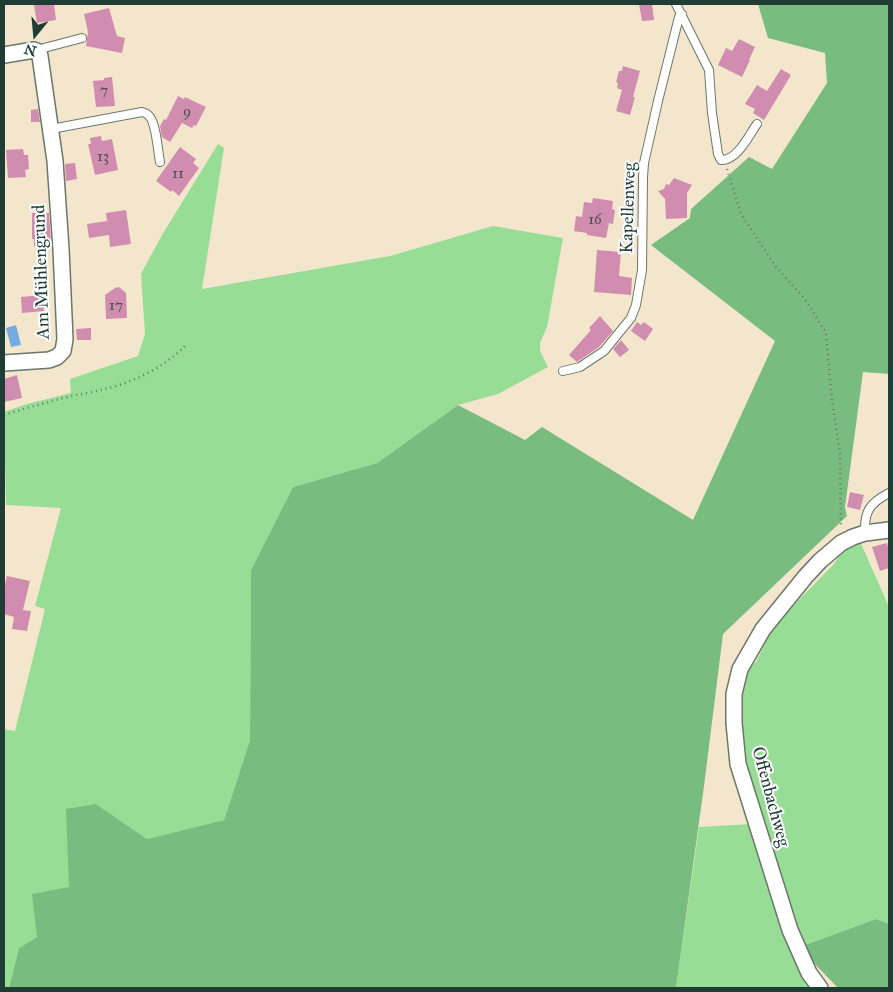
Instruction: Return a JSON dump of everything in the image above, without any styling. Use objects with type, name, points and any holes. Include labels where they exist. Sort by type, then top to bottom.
[{"type":"street","points":[[4,55],[34,50],[39,52]]},
{"type":"street","name":"Am Mühlengrund","points":[[4,363],[49,360],[57,357],[63,351],[65,340],[55,161],[39,52]]},
{"type":"street","name":"Offenbachweg","points":[[820,988],[809,974],[790,930],[738,764],[734,723],[734,694],[740,669],[763,629],[820,561],[841,543],[853,537],[865,533],[889,530]]},
{"type":"lane","points":[[676,4],[709,70],[712,113],[718,154],[721,160],[725,161],[735,155],[757,124]]},
{"type":"lane","name":"Kapellenweg","points":[[563,371],[580,367],[604,351],[632,318],[642,270],[644,163],[660,92],[679,18],[682,14]]},
{"type":"lane","points":[[39,52],[44,48],[82,38]]},
{"type":"lane","points":[[51,129],[142,112],[148,114],[151,118],[160,162]]},
{"type":"lane","points":[[865,533],[865,521],[871,505],[889,493]]},
{"type":"path","points":[[725,161],[741,214],[776,267],[806,299],[826,333],[832,400],[840,453],[841,543]]},
{"type":"path","points":[[4,415],[126,382],[160,366],[186,346]]},
{"type":"green space","points":[[758,4],[889,4],[889,374],[863,372],[845,507],[847,516],[723,634],[676,988],[9,988],[19,948],[37,937],[32,894],[69,887],[66,809],[96,804],[147,839],[224,820],[250,740],[251,570],[293,487],[377,463],[458,405],[525,440],[542,427],[693,520],[775,341],[651,245],[690,218],[691,209],[749,157],[772,169],[827,83],[825,53],[768,38]]},
{"type":"green space","points":[[218,144],[224,148],[202,289],[390,256],[493,226],[563,238],[547,327],[540,343],[540,351],[548,367],[498,394],[458,405],[377,463],[293,487],[251,570],[250,740],[224,820],[147,839],[96,804],[69,887],[37,937],[19,948],[9,988],[4,988],[4,729],[15,731],[45,609],[35,606],[61,508],[6,505],[4,412],[71,393],[70,379],[138,356],[145,334],[141,274],[162,235]]},
{"type":"green space","points":[[859,539],[889,607],[889,924],[876,919],[805,945],[798,944],[745,768],[738,704],[747,670],[756,662],[770,633],[788,611],[833,565],[842,552]]},
{"type":"green space","points":[[752,824],[789,944],[811,988],[676,988],[699,827]]},
{"type":"green space","points":[[876,919],[889,924],[889,988],[838,988],[811,960],[805,945]]},
{"type":"water","points":[[16,325],[21,345],[11,347],[6,328]]},
{"type":"building","points":[[54,4],[56,20],[37,23],[34,5]]},
{"type":"building","points":[[639,4],[652,4],[654,20],[642,21]]},
{"type":"building","points":[[109,8],[117,36],[125,38],[122,53],[86,46],[88,32],[84,14]]},
{"type":"building","points":[[739,39],[755,47],[742,77],[718,65],[726,48],[732,51]]},
{"type":"building","points":[[623,66],[640,71],[630,115],[616,111],[622,90],[617,88],[618,83],[616,82],[619,71],[622,71]]},
{"type":"building","points":[[781,69],[791,75],[764,120],[753,113],[755,109],[745,104],[757,85],[767,91]]},
{"type":"building","points":[[112,77],[115,106],[96,107],[93,81]]},
{"type":"building","points":[[178,96],[184,99],[185,97],[206,107],[196,126],[194,125],[192,128],[182,123],[170,142],[162,137],[160,126],[164,119],[166,120]]},
{"type":"building","points":[[38,109],[40,122],[31,122],[31,110]]},
{"type":"building","points":[[101,136],[102,141],[112,139],[118,170],[95,175],[88,144],[91,144],[90,138]]},
{"type":"building","points":[[180,147],[196,159],[193,163],[199,168],[179,196],[156,181]]},
{"type":"building","points":[[23,149],[24,155],[28,155],[29,169],[25,170],[26,177],[8,178],[6,150]]},
{"type":"building","points":[[75,163],[77,179],[66,181],[65,164]]},
{"type":"building","points":[[674,178],[692,185],[687,193],[687,218],[666,219],[665,199],[658,191],[664,189],[666,184],[669,185]]},
{"type":"building","points":[[593,198],[613,201],[612,209],[615,210],[613,224],[609,223],[606,238],[574,231],[576,216],[582,217],[584,202],[592,203]]},
{"type":"building","points":[[126,210],[131,244],[110,247],[109,235],[89,238],[87,224],[107,221],[106,213]]},
{"type":"building","points":[[32,213],[49,213],[51,245],[34,246],[34,239],[32,239]]},
{"type":"building","points":[[597,250],[621,252],[619,276],[632,278],[631,295],[594,292]]},
{"type":"building","points":[[119,287],[126,293],[127,318],[106,319],[105,295]]},
{"type":"building","points":[[42,295],[44,311],[22,313],[21,297]]},
{"type":"building","points":[[600,316],[613,331],[599,347],[577,362],[569,355],[591,330],[589,328]]},
{"type":"building","points":[[637,322],[641,325],[644,322],[653,329],[645,341],[631,331]]},
{"type":"building","points":[[91,328],[91,340],[77,340],[76,329]]},
{"type":"building","points":[[621,340],[629,350],[620,357],[613,349]]},
{"type":"building","points":[[17,375],[22,398],[4,402],[4,379]]},
{"type":"building","points":[[850,492],[864,495],[860,510],[847,507]]},
{"type":"building","points":[[887,543],[889,568],[880,571],[872,547]]},
{"type":"building","points":[[7,576],[30,581],[23,610],[31,611],[27,631],[12,629],[14,617],[4,614],[4,585]]}]
